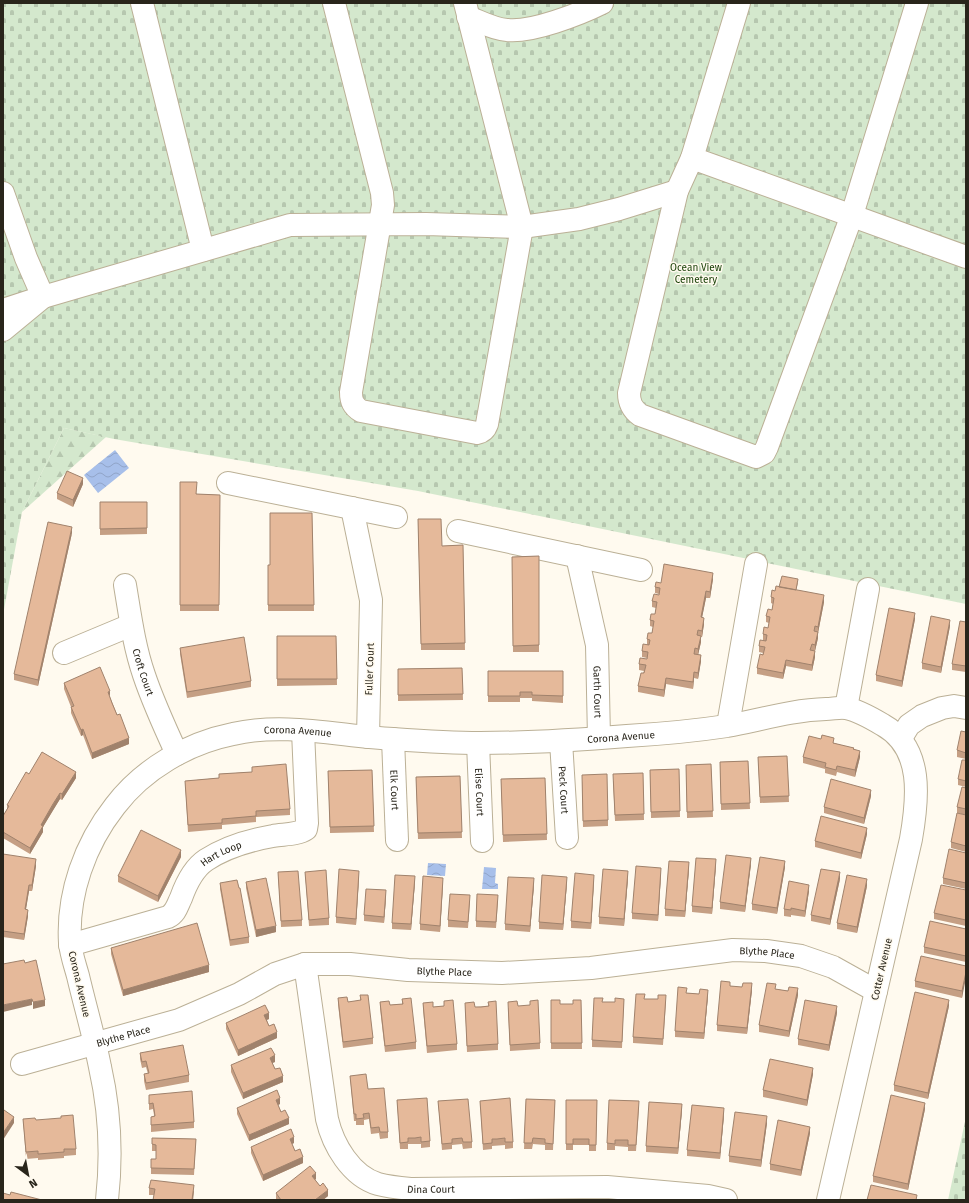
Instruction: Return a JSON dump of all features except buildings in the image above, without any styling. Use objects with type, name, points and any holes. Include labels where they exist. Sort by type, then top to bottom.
[{"type":"street","points":[[142,3],[203,250]]},
{"type":"street","points":[[334,3],[382,193],[383,205],[351,392],[352,404],[360,411],[477,433],[486,428],[487,424],[522,227],[466,10]]},
{"type":"street","points":[[466,10],[489,26],[507,30],[526,29],[556,21],[602,3]]},
{"type":"street","points":[[739,3],[692,158],[677,192],[629,393],[629,399],[634,410],[640,415],[756,457],[764,453],[767,447],[852,215],[917,3]]},
{"type":"street","points":[[692,158],[966,257]]},
{"type":"street","points":[[3,310],[290,225],[426,224],[522,227],[586,217],[677,192]]},
{"type":"street","points":[[3,193],[26,258],[43,297]]},
{"type":"street","points":[[3,330],[43,297]]},
{"type":"street","points":[[228,483],[396,517]]},
{"type":"street","name":"Fuller Court","points":[[352,508],[371,600],[368,737]]},
{"type":"street","points":[[458,531],[641,570]]},
{"type":"street","name":"Garth Court","points":[[577,556],[597,645],[598,738]]},
{"type":"street","points":[[728,726],[756,564]]},
{"type":"street","name":"Croft Court","points":[[125,585],[143,674],[157,711],[177,754]]},
{"type":"street","points":[[846,708],[868,589]]},
{"type":"street","points":[[64,653],[132,625]]},
{"type":"street","points":[[901,738],[909,725],[922,716],[942,708],[954,706],[966,708]]},
{"type":"street","name":"Corona Avenue","points":[[107,1200],[110,1143],[107,1103],[70,945],[71,911],[76,881],[98,829],[116,804],[137,782],[177,754],[205,742],[257,729],[281,728],[393,739],[478,743],[561,741],[678,732],[728,726],[811,709],[846,708],[884,725],[901,738]]},
{"type":"street","name":"Hart Loop","points":[[70,945],[168,918],[175,912],[189,881],[205,860],[246,842],[276,835],[299,832],[306,829],[304,731]]},
{"type":"street","name":"Cotter Avenue","points":[[828,1200],[911,839],[917,803],[916,782],[908,750],[901,738]]},
{"type":"street","name":"Elk Court","points":[[393,739],[397,840]]},
{"type":"street","name":"Peck Court","points":[[561,741],[567,838]]},
{"type":"street","name":"Elise Court","points":[[478,743],[482,841]]},
{"type":"street","name":"Blythe Place","points":[[22,1064],[179,1020],[239,994],[275,974],[304,964],[350,964],[408,970],[502,973],[591,968],[733,950],[766,951],[807,958],[833,968],[876,991]]},
{"type":"street","name":"Dina Court","points":[[304,964],[330,1132],[349,1163],[363,1176],[377,1184],[412,1189],[708,1196],[726,1200]]},
{"type":"green space","name":"Ocean View Cemetery","points":[[3,3],[966,3],[966,604],[418,491],[114,439],[64,428],[22,512],[3,615]]},
{"type":"green space","points":[[64,428],[106,437],[22,512]]},
{"type":"green space","points":[[966,1117],[966,1200],[948,1200]]},
{"type":"water","points":[[115,450],[129,468],[98,493],[84,475]]},
{"type":"water","points":[[428,863],[446,864],[445,876],[427,875]]},
{"type":"water","points":[[484,867],[496,868],[495,883],[498,884],[498,889],[482,889]]}]
